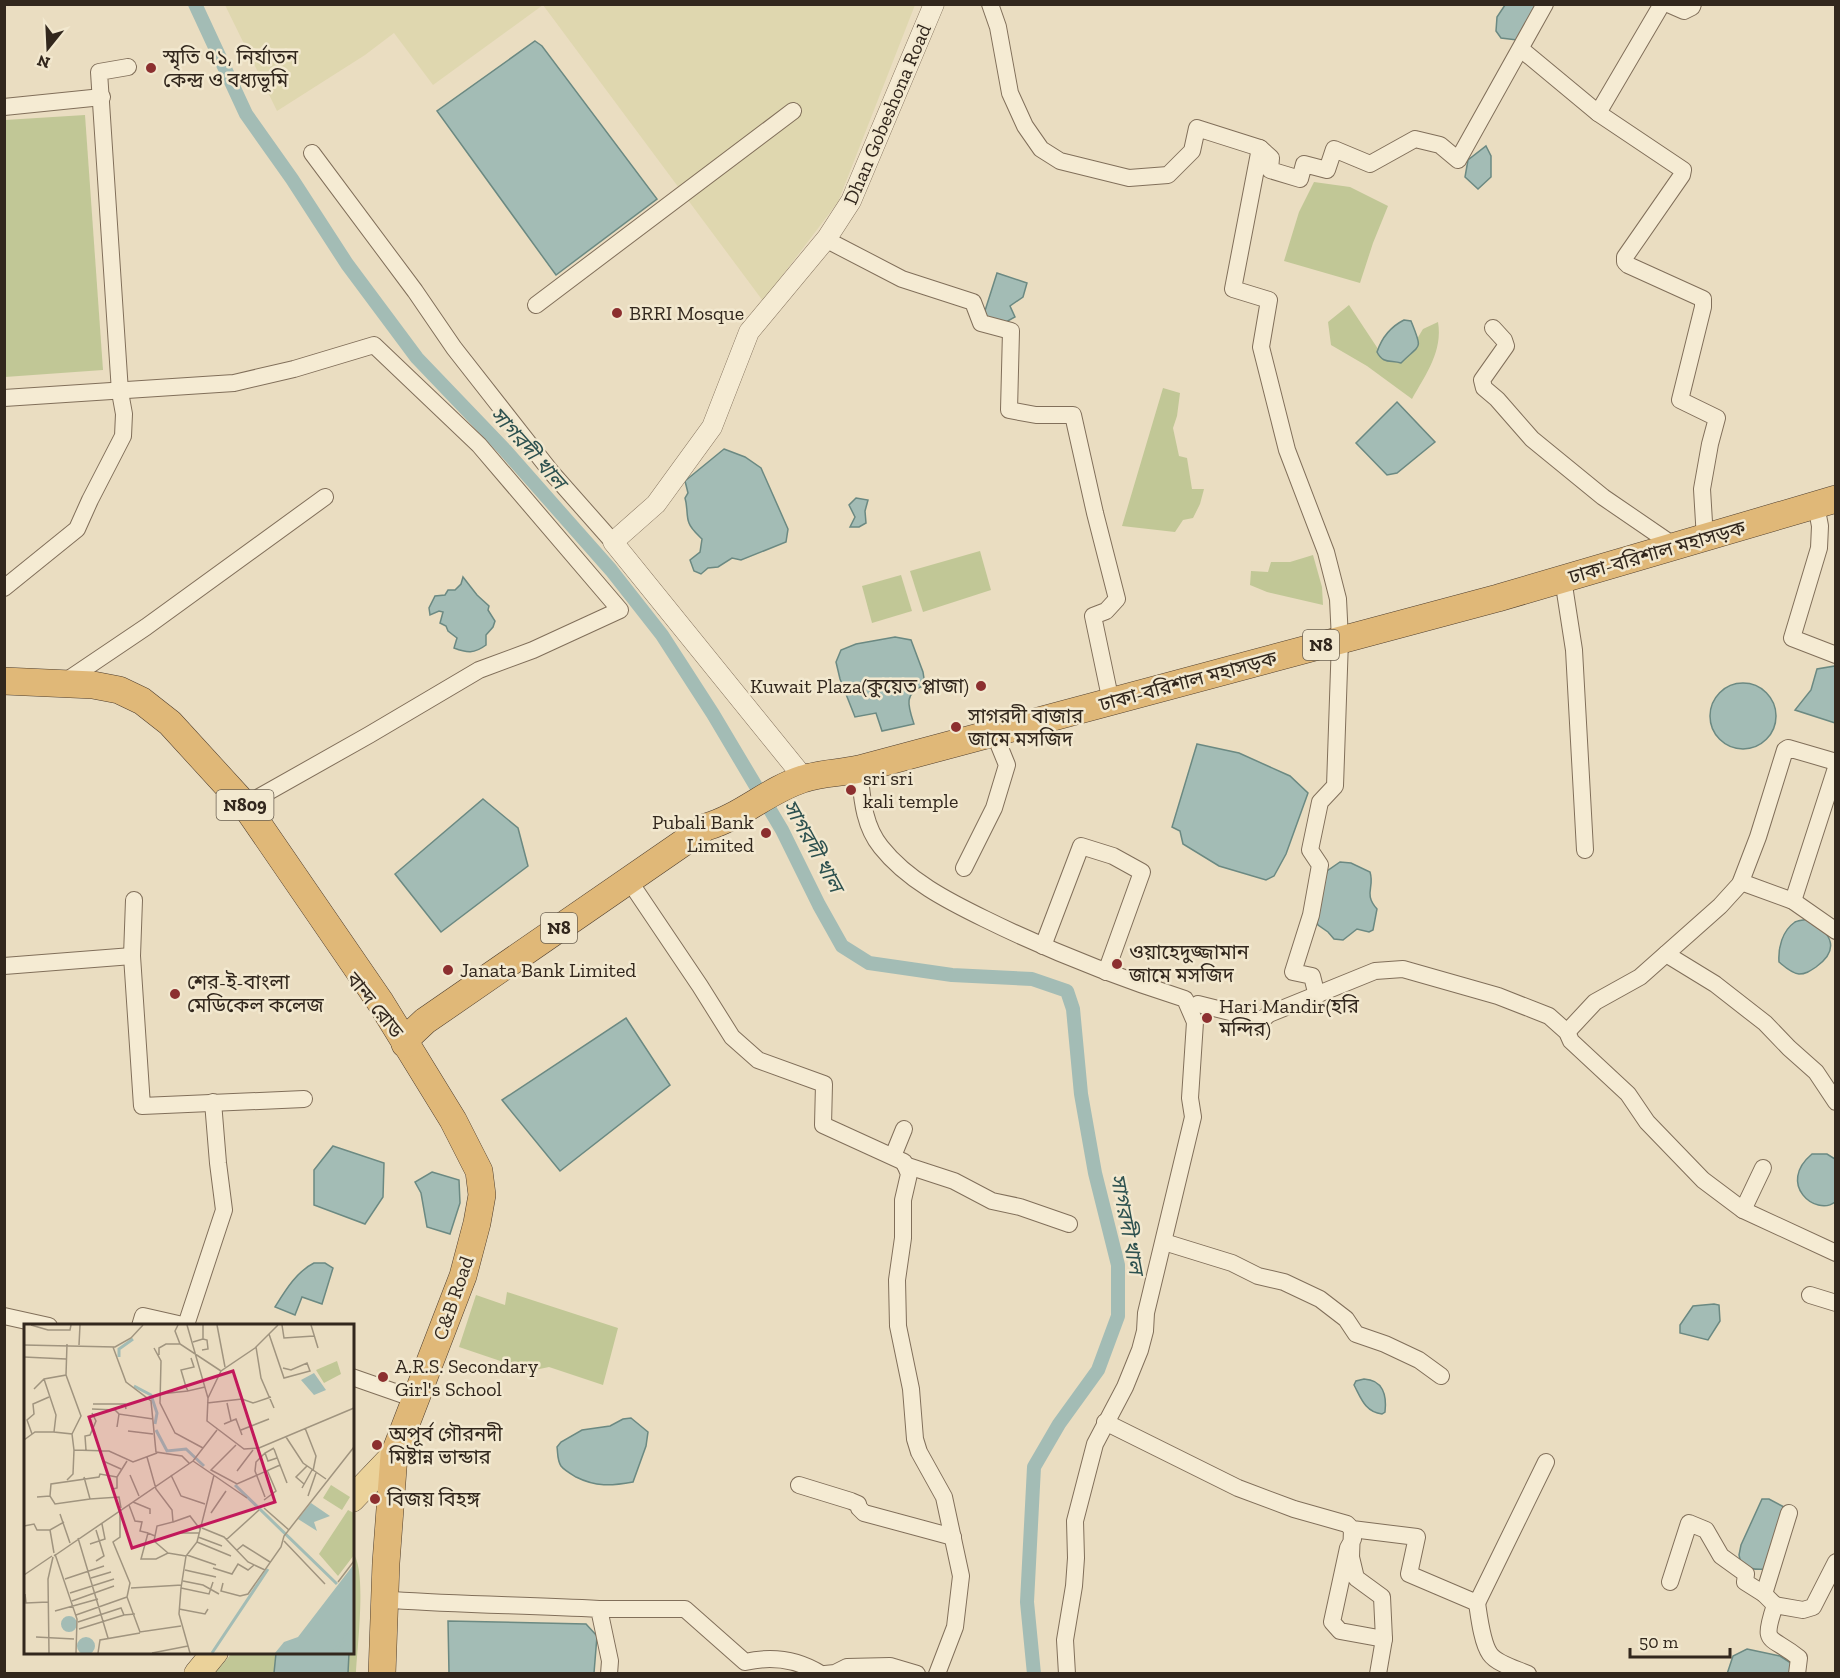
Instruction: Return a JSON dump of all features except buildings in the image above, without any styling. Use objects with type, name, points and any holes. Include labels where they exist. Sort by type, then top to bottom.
[{"type":"highway","name":"ঢাকা-বরিশাল মহাসড়ক","points":[[804,778],[859,769],[1111,702],[1563,579],[1826,502]]},
{"type":"highway","name":"বান্দ রোড","points":[[4,681],[93,685],[119,690],[142,701],[170,723],[245,805],[381,1003],[405,1044]]},
{"type":"highway","name":"বান্দ রোড","points":[[4,693],[34,692],[101,701],[141,714],[159,728],[235,811],[288,890],[374,1007],[405,1044]]},
{"type":"highway","name":"N8","points":[[405,1044],[414,1041],[710,836],[732,805],[791,794],[804,778]]},
{"type":"highway","name":"N8","points":[[405,1044],[408,1037],[425,1021],[706,827],[720,823]]},
{"type":"highway","name":"C&B Road","points":[[382,1674],[394,1455],[462,1276],[477,1223],[482,1195],[479,1171],[465,1140],[405,1044]]},
{"type":"main road","points":[[354,1498],[394,1455]]},
{"type":"main road","points":[[197,1674],[214,1654]]},
{"type":"street","name":"Dhan Gobeshona Road","points":[[613,542],[656,504],[712,426],[749,332],[825,240],[851,201],[934,4]]},
{"type":"street","points":[[990,4],[998,27],[1010,93],[1017,109],[1025,126],[1041,149],[1060,161],[1129,178],[1168,175],[1192,151],[1197,128],[1260,148],[1271,158],[1270,170],[1300,179],[1304,164],[1327,171],[1334,149],[1370,164],[1415,139],[1440,145],[1458,160],[1522,50],[1545,4]]},
{"type":"street","points":[[1598,113],[1662,4]]},
{"type":"street","points":[[1668,4],[1684,11],[1693,4]]},
{"type":"street","points":[[1522,50],[1598,113],[1683,170],[1682,175],[1625,257],[1625,262],[1703,299],[1680,400],[1718,418],[1710,444],[1702,489],[1704,539]]},
{"type":"street","points":[[4,588],[77,529],[123,436],[124,414],[120,392],[99,72],[128,67]]},
{"type":"street","points":[[4,107],[102,97]]},
{"type":"street","points":[[536,305],[793,111]]},
{"type":"street","points":[[1260,148],[1233,289],[1269,300],[1262,347],[1287,450],[1326,552],[1338,599],[1340,640],[1335,786],[1320,802],[1310,850],[1320,866],[1311,915],[1293,972],[1312,976],[1317,996]]},
{"type":"street","points":[[312,153],[461,357],[552,473],[613,542],[804,778]]},
{"type":"street","points":[[825,240],[902,279],[973,302],[981,323],[1011,331],[1009,410],[1036,415],[1073,415],[1117,599],[1106,611],[1093,616],[1111,702]]},
{"type":"street","points":[[1492,328],[1504,340],[1506,346],[1482,380],[1484,388],[1497,399],[1532,439],[1603,497],[1676,547]]},
{"type":"street","points":[[4,398],[234,383],[294,369],[374,345],[478,445],[620,610],[533,650],[479,670],[245,805]]},
{"type":"street","points":[[62,683],[146,627],[325,497]]},
{"type":"street","points":[[1826,502],[1820,526],[1819,548],[1792,638],[1836,655]]},
{"type":"street","points":[[1563,579],[1574,650],[1585,850]]},
{"type":"street","points":[[964,868],[994,808],[1007,765],[994,733]]},
{"type":"street","points":[[1567,1032],[1595,1002],[1640,978],[1720,906],[1741,882],[1758,837],[1785,750],[1788,748],[1836,762]]},
{"type":"street","points":[[1793,901],[1836,768]]},
{"type":"street","points":[[859,769],[868,825],[880,847],[914,878],[958,906],[1018,936],[1106,972],[1185,999],[1195,1022],[1190,1098],[1193,1117],[1146,1313],[1145,1331],[1125,1387],[1095,1444],[1075,1521],[1074,1586],[1065,1640],[1067,1674]]},
{"type":"street","points":[[1043,946],[1081,846],[1113,856],[1142,872],[1106,972]]},
{"type":"street","points":[[1741,882],[1793,901],[1836,932]]},
{"type":"street","points":[[634,888],[732,1037],[758,1060],[824,1084],[823,1125],[899,1160],[954,1181],[992,1201],[1020,1207],[1069,1224]]},
{"type":"street","points":[[134,900],[132,956],[142,1106],[304,1099]]},
{"type":"street","points":[[1666,954],[1715,984],[1765,1023],[1816,1071],[1836,1102]]},
{"type":"street","points":[[4,966],[132,956]]},
{"type":"street","points":[[1190,1009],[1198,1004],[1262,1020],[1269,1014],[1376,971],[1403,969],[1508,1000],[1549,1016],[1567,1032],[1571,1041],[1628,1094],[1647,1122],[1703,1180],[1743,1210],[1836,1253]]},
{"type":"street","points":[[186,1324],[224,1210],[213,1102]]},
{"type":"street","points":[[904,1129],[899,1160],[909,1174],[903,1200],[903,1238],[897,1280],[898,1326],[910,1389],[915,1439],[919,1452],[944,1497],[961,1576],[955,1627],[937,1674]]},
{"type":"street","points":[[1743,1210],[1763,1168]]},
{"type":"street","points":[[1164,1242],[1232,1263],[1258,1276],[1284,1282],[1320,1299],[1346,1319],[1356,1334],[1385,1344],[1419,1360],[1441,1376]]},
{"type":"street","points":[[1810,1295],[1836,1303]]},
{"type":"street","points":[[4,1316],[41,1324]]},
{"type":"street","points":[[141,1324],[143,1317],[181,1324]]},
{"type":"street","points":[[354,1378],[415,1399]]},
{"type":"street","points":[[1105,1422],[1238,1488],[1294,1509],[1347,1524],[1352,1534],[1351,1557],[1356,1578],[1382,1597],[1384,1639],[1378,1674]]},
{"type":"street","points":[[1528,1674],[1490,1654],[1485,1642],[1477,1603],[1546,1462]]},
{"type":"street","points":[[800,1485],[851,1500],[858,1504],[864,1513],[953,1537]]},
{"type":"street","points":[[1789,1513],[1769,1599],[1767,1630],[1772,1642],[1787,1648],[1799,1658],[1797,1674]]},
{"type":"street","points":[[1670,1582],[1689,1523],[1706,1530],[1721,1556],[1746,1574],[1745,1582],[1769,1599],[1803,1610],[1813,1607],[1836,1562]]},
{"type":"street","points":[[1352,1534],[1417,1537],[1409,1574],[1477,1603]]},
{"type":"street","points":[[1352,1534],[1332,1622],[1340,1631],[1384,1639]]},
{"type":"street","points":[[385,1597],[393,1600],[456,1605],[685,1609],[745,1662],[758,1659],[788,1659],[823,1674],[835,1673],[847,1667],[890,1666],[917,1674]]},
{"type":"street","points":[[599,1609],[610,1661],[609,1674]]},
{"type":"shaded area","points":[[225,5],[543,5],[433,85],[394,33],[365,55],[277,111]]},
{"type":"shaded area","points":[[543,5],[915,5],[838,202],[763,301]]},
{"type":"green space","points":[[85,115],[103,370],[5,377],[5,120]]},
{"type":"green space","points":[[1314,182],[1350,187],[1388,206],[1360,283],[1284,261],[1299,212]]},
{"type":"green space","points":[[1349,305],[1384,358],[1408,354],[1423,329],[1438,322],[1436,353],[1412,399],[1367,366],[1331,345],[1328,322]]},
{"type":"green space","points":[[1163,388],[1180,393],[1173,428],[1179,456],[1187,458],[1192,489],[1204,489],[1193,518],[1183,520],[1175,532],[1122,526]]},
{"type":"green space","points":[[980,551],[991,590],[923,612],[910,571]]},
{"type":"green space","points":[[1313,555],[1322,587],[1323,605],[1267,592],[1250,585],[1251,571],[1268,572],[1271,562],[1290,562]]},
{"type":"green space","points":[[901,575],[912,611],[872,623],[862,586]]},
{"type":"green space","points":[[507,1292],[618,1328],[603,1385],[549,1367],[530,1371],[459,1347],[476,1295],[505,1305]]},
{"type":"green space","points":[[354,1555],[360,1575],[356,1673],[214,1674],[231,1654],[354,1654]]},
{"type":"water","points":[[1505,5],[1537,5],[1517,40],[1501,38],[1496,31],[1497,17]]},
{"type":"water","points":[[535,41],[542,46],[657,199],[556,275],[437,111]]},
{"type":"water","points":[[1486,146],[1491,156],[1491,177],[1478,189],[1465,177],[1468,160]]},
{"type":"water","points":[[997,273],[1027,283],[1023,297],[1010,306],[1015,317],[1006,322],[983,317]]},
{"type":"water","points":[[1404,320],[1411,321],[1418,346],[1401,363],[1384,360],[1377,352],[1381,342],[1391,329]]},
{"type":"water","points":[[1397,402],[1435,442],[1397,473],[1387,475],[1356,443]]},
{"type":"water","points":[[724,449],[745,457],[761,468],[788,529],[786,542],[741,560],[732,558],[718,567],[708,568],[701,574],[694,571],[690,560],[700,552],[702,539],[688,520],[685,498],[688,493],[685,481]]},
{"type":"water","points":[[856,498],[868,500],[865,511],[866,523],[859,527],[850,527],[855,517],[849,505]]},
{"type":"water","points":[[463,577],[489,606],[488,610],[495,621],[486,635],[486,645],[470,652],[454,648],[457,638],[440,623],[443,612],[439,611],[430,615],[429,608],[435,596],[445,595],[448,590],[455,590],[461,584]]},
{"type":"water","points":[[895,637],[911,640],[923,672],[925,685],[910,696],[909,706],[914,724],[882,731],[876,713],[855,717],[836,662],[841,650],[856,644]]},
{"type":"water","points":[[1835,666],[1835,723],[1795,710],[1811,690],[1817,669]]},
{"type":"water","points":[[1743,683],[1755,686],[1766,693],[1773,704],[1776,716],[1773,728],[1766,739],[1755,746],[1743,749],[1731,746],[1720,739],[1713,728],[1710,716],[1713,704],[1720,693],[1731,686]]},
{"type":"water","points":[[1197,744],[1239,753],[1290,776],[1308,793],[1286,854],[1274,876],[1266,880],[1219,866],[1183,844],[1180,831],[1172,827]]},
{"type":"water","points":[[483,799],[518,828],[528,866],[441,932],[395,874]]},
{"type":"water","points":[[1340,862],[1351,863],[1370,872],[1370,894],[1377,909],[1373,930],[1369,932],[1357,929],[1343,940],[1334,939],[1318,925],[1316,920],[1327,871]]},
{"type":"water","points":[[1810,919],[1824,930],[1830,942],[1830,948],[1824,961],[1816,967],[1806,973],[1796,973],[1788,970],[1779,962],[1780,946],[1791,926],[1797,921]]},
{"type":"water","points":[[626,1018],[670,1085],[560,1171],[502,1100]]},
{"type":"water","points":[[333,1146],[384,1163],[383,1197],[365,1224],[314,1205],[314,1170]]},
{"type":"water","points":[[1812,1154],[1827,1154],[1835,1159],[1835,1202],[1818,1205],[1803,1195],[1798,1186],[1798,1176],[1802,1165]]},
{"type":"water","points":[[432,1172],[459,1180],[460,1203],[450,1234],[427,1227],[421,1193],[415,1182]]},
{"type":"water","points":[[314,1263],[325,1263],[333,1268],[322,1304],[302,1297],[295,1315],[275,1307],[297,1276]]},
{"type":"water","points":[[1719,1305],[1720,1321],[1708,1340],[1680,1333],[1680,1325],[1693,1306]]},
{"type":"water","points":[[1364,1379],[1380,1385],[1384,1394],[1385,1406],[1385,1412],[1382,1414],[1371,1410],[1359,1395],[1354,1385],[1356,1381]]},
{"type":"water","points":[[631,1418],[648,1432],[646,1446],[633,1482],[611,1485],[590,1483],[576,1477],[561,1466],[557,1447],[561,1442],[582,1430],[610,1426],[623,1419]]},
{"type":"water","points":[[1762,1499],[1769,1499],[1784,1507],[1766,1569],[1757,1569],[1741,1564],[1739,1555],[1741,1545]]},
{"type":"water","points":[[448,1621],[586,1624],[597,1636],[594,1673],[449,1673]]},
{"type":"water","points":[[1747,1649],[1780,1656],[1794,1665],[1792,1673],[1727,1674],[1733,1656]]},
{"type":"water","points":[[276,1654],[349,1654],[348,1673],[274,1673]]},
{"type":"waterway","name":"সাগরদী খাল","points":[[195,4],[246,114],[292,179],[347,264],[417,358],[505,450],[611,570],[662,635],[713,714],[782,830],[842,946],[869,963],[952,975],[1032,979],[1067,991],[1073,1009],[1081,1094],[1095,1173],[1118,1265],[1118,1316],[1098,1370],[1059,1424],[1034,1467],[1027,1602],[1034,1674]]},
{"type":"place","name":"স্মৃতি ৭১, নির্যাতন কেন্দ্র ও বধ্যভূমি","points":[[151,68]]},
{"type":"place","name":"BRRI Mosque","points":[[617,313]]},
{"type":"place","name":"Kuwait Plaza(কুয়েত প্লাজা)","points":[[981,686]]},
{"type":"place","name":"সাগরদী বাজার জামে মসজিদ","points":[[956,727]]},
{"type":"place","name":"sri sri kali temple","points":[[851,790]]},
{"type":"place","name":"Pubali Bank Limited","points":[[766,833]]},
{"type":"place","name":"ওয়াহেদুজ্জামান জামে মসজিদ","points":[[1117,964]]},
{"type":"place","name":"Janata Bank Limited","points":[[448,970]]},
{"type":"place","name":"শের-ই-বাংলা মেডিকেল কলেজ","points":[[175,994]]},
{"type":"place","name":"Hari Mandir(হরি মন্দির)","points":[[1207,1018]]},
{"type":"place","name":"A.R.S. Secondary Girl's School","points":[[383,1377]]},
{"type":"place","name":"অপূর্ব গৌরনদী মিষ্টান্ন ভান্ডার","points":[[377,1445]]},
{"type":"place","name":"বিজয় বিহঙ্গ","points":[[375,1499]]}]
